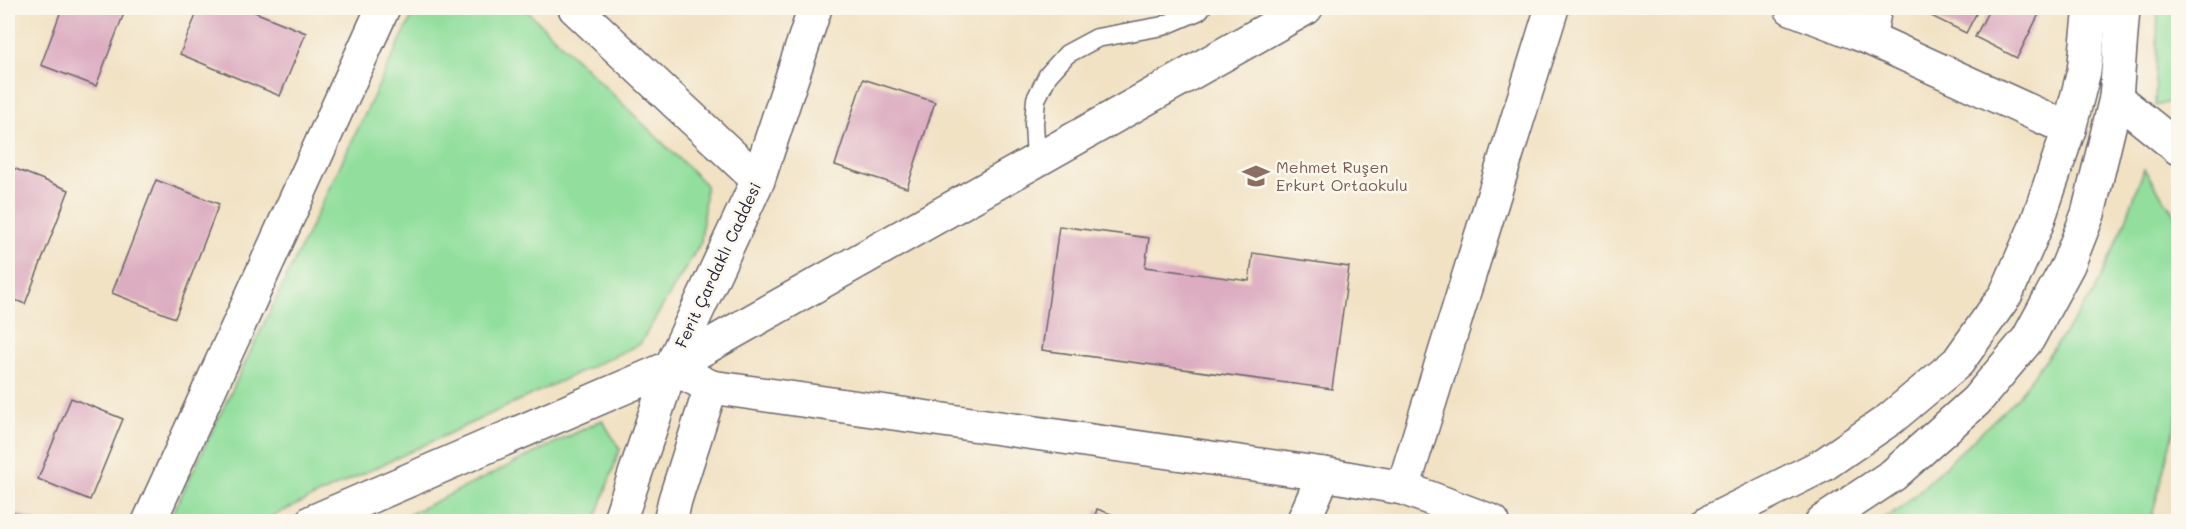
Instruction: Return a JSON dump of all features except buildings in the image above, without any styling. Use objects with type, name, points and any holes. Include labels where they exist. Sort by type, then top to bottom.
[{"type":"street","points":[[149,522],[383,8]]},
{"type":"street","points":[[575,8],[758,180]]},
{"type":"street","name":"Ferit Çardaklı Caddesi","points":[[619,522],[671,368],[758,180],[815,8]]},
{"type":"street","points":[[312,522],[671,368],[1306,8]]},
{"type":"street","points":[[1403,488],[1552,8]]},
{"type":"street","points":[[1791,8],[1872,23],[2069,129]]},
{"type":"street","points":[[1709,522],[1823,465],[1890,419],[1958,362],[2006,294],[2036,226],[2069,129],[2084,71],[2091,8]]},
{"type":"street","points":[[1822,522],[1893,475],[1976,401],[2028,339],[2068,265],[2088,214],[2116,98],[2123,8]]},
{"type":"street","points":[[2116,98],[2178,148]]},
{"type":"street","points":[[671,368],[711,387],[1324,474],[1403,488],[1493,522]]},
{"type":"street","points":[[670,522],[711,387]]},
{"type":"street","points":[[1303,522],[1324,474]]},
{"type":"lane","points":[[1036,160],[1034,123],[1036,99],[1048,75],[1067,54],[1097,38],[1163,26],[1201,8]]},
{"type":"green space","points":[[416,8],[524,8],[706,185],[701,242],[640,344],[262,521],[169,521]]},
{"type":"green space","points":[[2158,8],[2178,8],[2178,100],[2155,106]]},
{"type":"green space","points":[[2144,169],[2178,220],[2178,412],[2151,521],[1878,521],[1898,511],[2017,398],[2093,294],[2125,223]]},
{"type":"green space","points":[[602,420],[620,449],[595,521],[396,521]]},
{"type":"place","name":"Mehmet Ruşen Erkurt Ortaokulu","points":[[1256,176]]}]
